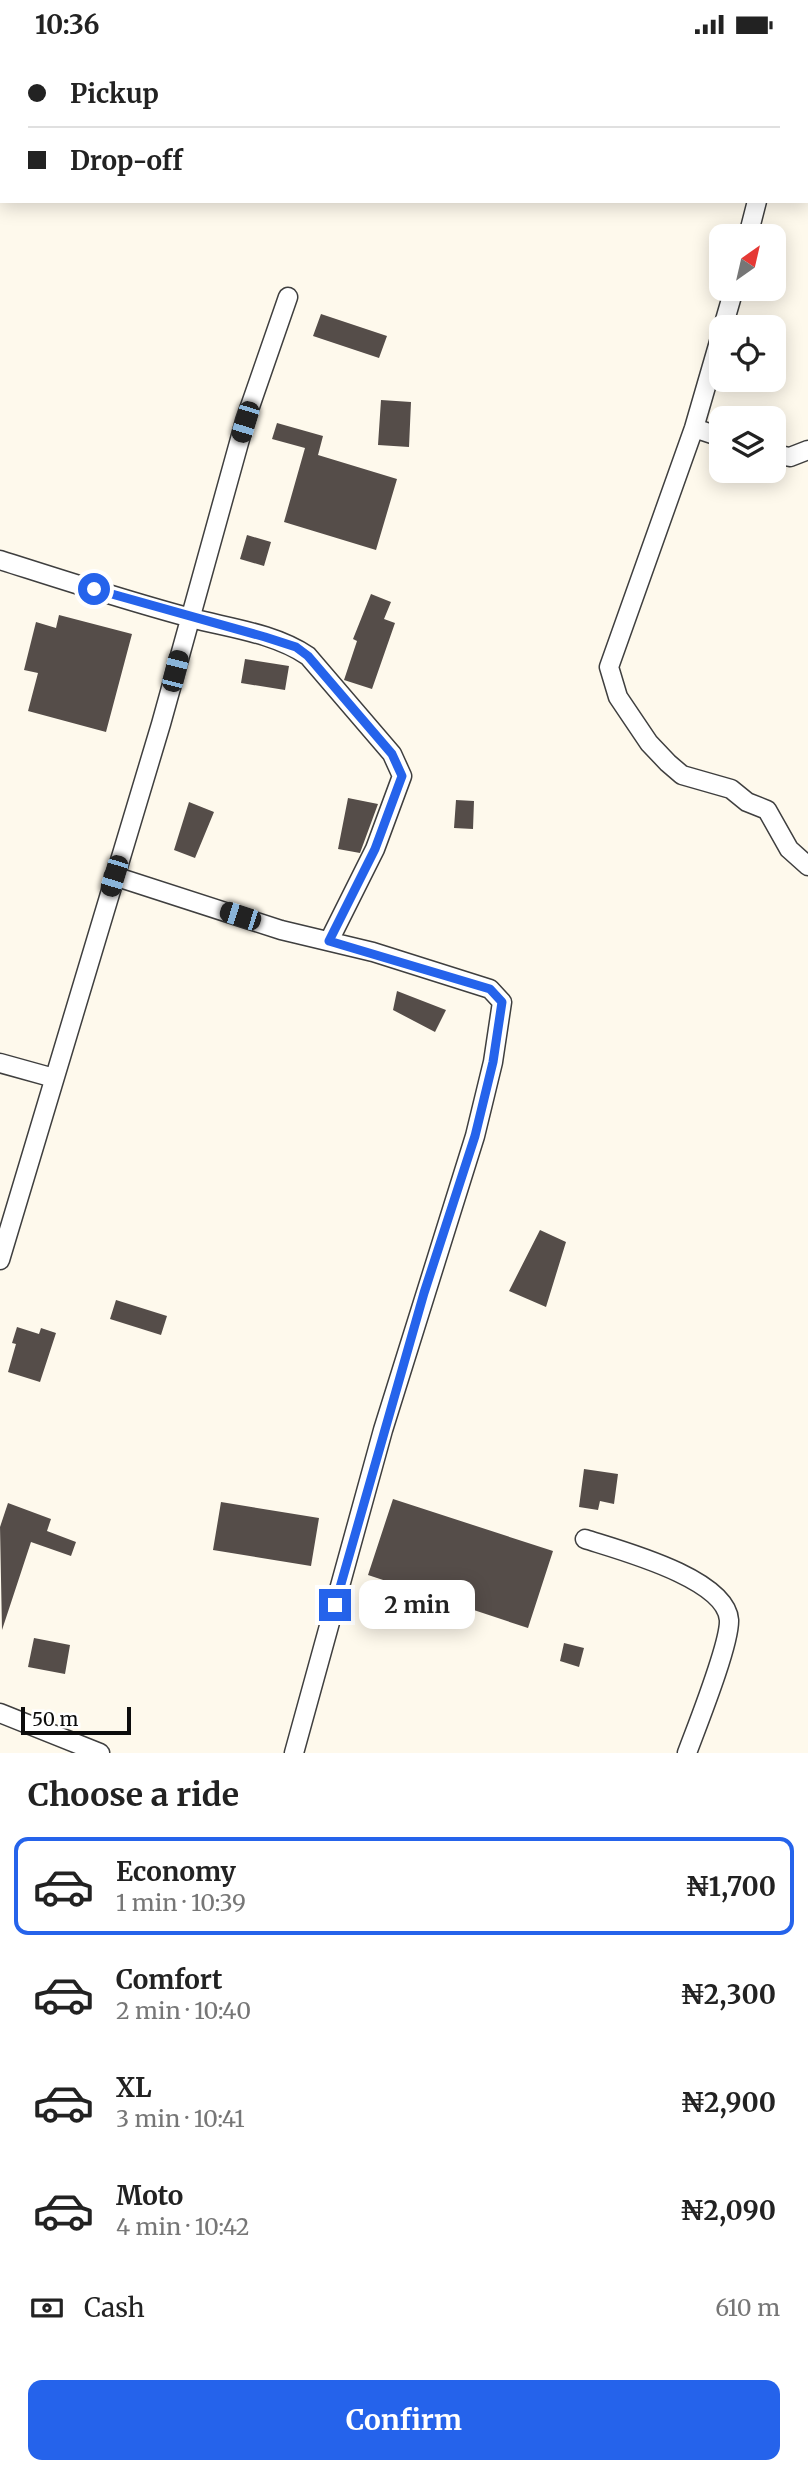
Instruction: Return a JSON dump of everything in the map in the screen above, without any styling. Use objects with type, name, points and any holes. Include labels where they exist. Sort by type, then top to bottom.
[{"type":"street","points":[[751,224],[756,203]]},
{"type":"street","points":[[0,1260],[161,723],[245,422],[288,297]]},
{"type":"street","points":[[709,376],[694,428],[609,667],[610,679],[632,719],[667,763],[682,775],[731,789],[747,802],[767,810],[789,849],[808,866]]},
{"type":"street","points":[[694,428],[709,433]]},
{"type":"street","points":[[786,456],[808,450]]},
{"type":"street","points":[[0,561],[189,618],[265,637],[296,647],[308,656],[401,768],[402,776],[385,826],[329,941]]},
{"type":"street","points":[[114,876],[281,930],[329,941],[490,989],[502,1002],[493,1062],[475,1136],[383,1430],[294,1753]]},
{"type":"street","points":[[0,1063],[54,1078]]},
{"type":"street","points":[[585,1538],[664,1566],[711,1591],[724,1603],[729,1620],[724,1642],[687,1753]]},
{"type":"street","points":[[0,1713],[88,1751]]},
{"type":"building","points":[[321,314],[387,336],[379,358],[313,336]]},
{"type":"building","points":[[381,400],[411,402],[409,447],[378,445]]},
{"type":"building","points":[[277,423],[323,436],[318,455],[397,479],[376,550],[284,522],[305,448],[272,439]]},
{"type":"building","points":[[247,535],[271,542],[264,566],[240,559]]},
{"type":"building","points":[[371,594],[391,602],[384,619],[395,623],[372,689],[344,680],[357,641],[353,639]]},
{"type":"building","points":[[59,615],[132,634],[106,732],[28,711],[38,673],[24,670],[36,622],[56,628]]},
{"type":"building","points":[[245,659],[289,666],[285,690],[241,683]]},
{"type":"building","points":[[348,798],[378,804],[360,853],[338,849]]},
{"type":"building","points":[[456,800],[474,801],[473,829],[454,828]]},
{"type":"building","points":[[189,802],[214,812],[195,858],[174,850]]},
{"type":"building","points":[[397,991],[446,1010],[435,1032],[393,1010]]},
{"type":"building","points":[[540,1230],[566,1242],[546,1307],[509,1291]]},
{"type":"building","points":[[116,1300],[167,1316],[161,1335],[110,1319]]},
{"type":"building","points":[[17,1327],[39,1334],[41,1328],[56,1333],[40,1382],[8,1372],[16,1344],[12,1343]]},
{"type":"building","points":[[584,1469],[618,1474],[614,1504],[600,1501],[598,1510],[579,1507]]},
{"type":"building","points":[[393,1499],[553,1551],[528,1628],[368,1575]]},
{"type":"building","points":[[221,1502],[319,1518],[311,1566],[213,1550]]},
{"type":"building","points":[[8,1503],[51,1519],[47,1531],[76,1542],[71,1556],[31,1542],[2,1630],[0,1527]]},
{"type":"building","points":[[34,1638],[70,1645],[65,1674],[28,1667]]},
{"type":"building","points":[[564,1643],[584,1648],[579,1667],[560,1661]]},
{"type":"route","points":[[94,589],[189,618],[265,637],[296,647],[308,656],[392,754],[401,768],[402,776],[395,803],[375,849],[329,941],[490,989],[502,1002],[493,1062],[475,1136],[383,1430],[335,1605]]}]
